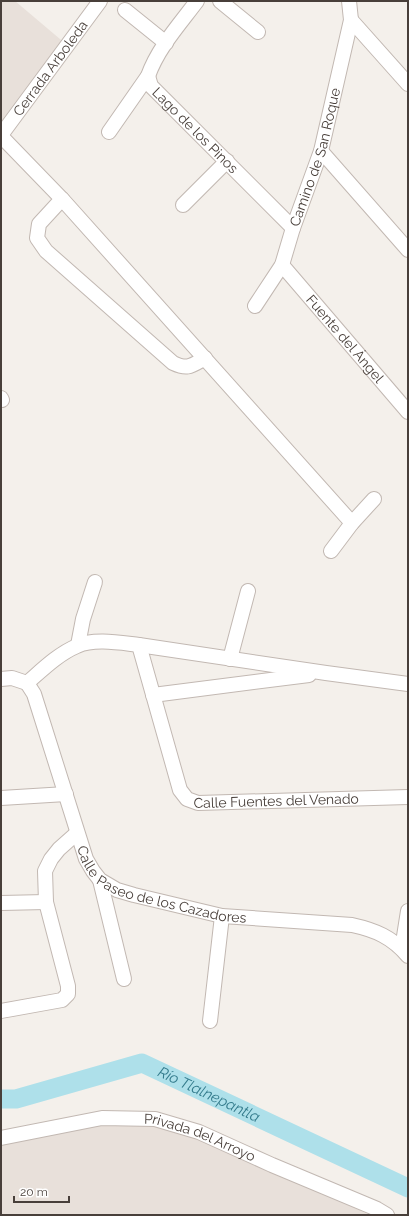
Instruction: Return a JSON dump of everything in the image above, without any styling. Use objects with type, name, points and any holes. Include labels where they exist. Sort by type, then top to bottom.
[{"type":"street","name":"Cerrada Arboleda","points":[[1,136],[100,1]]},
{"type":"street","name":"Lago de los Pinos","points":[[197,1],[151,66],[148,76],[152,86],[293,228]]},
{"type":"street","points":[[220,1],[258,32]]},
{"type":"street","name":"Camino de San Roque","points":[[255,306],[282,265],[293,228],[321,150],[351,20],[350,1]]},
{"type":"street","points":[[125,10],[166,43]]},
{"type":"street","points":[[351,20],[408,84]]},
{"type":"street","points":[[109,132],[148,76]]},
{"type":"street","points":[[1,136],[62,199],[352,523]]},
{"type":"street","points":[[321,150],[408,250]]},
{"type":"street","points":[[183,205],[227,161]]},
{"type":"street","points":[[62,199],[39,224],[37,238],[46,251],[173,363],[182,367],[192,366],[205,358]]},
{"type":"street","name":"Fuente del Ángel","points":[[282,265],[408,412]]},
{"type":"street","points":[[331,551],[352,523],[374,499]]},
{"type":"street","points":[[78,645],[83,619],[95,582]]},
{"type":"street","points":[[230,659],[248,591]]},
{"type":"street","points":[[1,679],[12,678],[27,683],[51,662],[78,645],[96,642],[114,642],[408,684]]},
{"type":"street","name":"Calle Fuentes del Venado","points":[[139,645],[180,790],[187,799],[198,803],[408,797]]},
{"type":"street","points":[[153,695],[326,673]]},
{"type":"street","name":"Calle Paseo de los Cazadores","points":[[27,683],[34,694],[86,859],[100,880],[117,890],[222,916],[352,925],[371,929],[388,938],[405,952]]},
{"type":"street","points":[[1,798],[66,794]]},
{"type":"street","points":[[1,1011],[62,1000],[68,994],[68,986],[46,902],[45,871],[51,859],[59,849],[77,833]]},
{"type":"street","points":[[100,880],[124,979]]},
{"type":"street","points":[[1,903],[46,902]]},
{"type":"street","points":[[405,952],[408,911]]},
{"type":"street","points":[[210,1021],[222,916]]},
{"type":"street","name":"Privada del Arroyo","points":[[1,1138],[102,1118],[155,1119],[199,1132],[272,1165],[377,1209],[386,1215]]},
{"type":"shaded area","points":[[1,1],[15,1],[67,45],[1,135]]},
{"type":"shaded area","points":[[102,1118],[155,1119],[272,1165],[369,1215],[1,1215],[1,1138]]},
{"type":"waterway","name":"Río Tlalnepantla","points":[[1,1099],[16,1099],[142,1063],[408,1188]]}]
